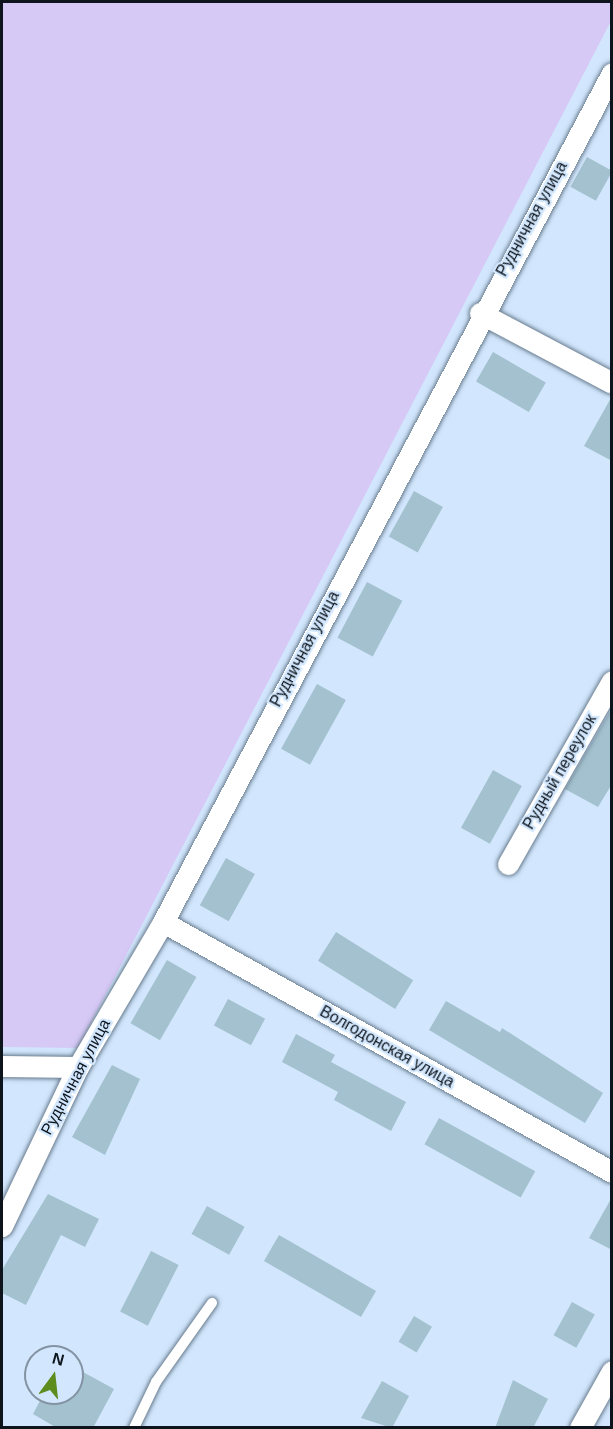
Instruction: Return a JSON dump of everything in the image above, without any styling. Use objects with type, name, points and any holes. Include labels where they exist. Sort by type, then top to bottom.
[{"type":"street","name":"Рудничная улица","points":[[2,1226],[78,1067],[163,922],[480,313],[612,73]]},
{"type":"street","points":[[480,313],[612,383]]},
{"type":"street","name":"Рудный переулок","points":[[508,864],[612,681]]},
{"type":"street","name":"Волгодонская улица","points":[[163,922],[612,1172]]},
{"type":"street","points":[[2,1066],[78,1067]]},
{"type":"street","points":[[580,1428],[612,1371]]},
{"type":"lane","points":[[134,1428],[156,1382],[213,1303]]},
{"type":"shaded area","points":[[2,2],[611,2],[611,21],[78,1048],[2,1047]]},
{"type":"building","points":[[587,157],[612,171],[596,201],[571,187]]},
{"type":"building","points":[[493,352],[546,382],[529,412],[476,381]]},
{"type":"building","points":[[612,396],[612,461],[584,446]]},
{"type":"building","points":[[414,491],[443,507],[418,552],[389,536]]},
{"type":"building","points":[[367,582],[402,601],[373,656],[337,638]]},
{"type":"building","points":[[317,684],[346,700],[310,765],[281,749]]},
{"type":"building","points":[[612,708],[612,784],[598,807],[565,789]]},
{"type":"building","points":[[493,770],[522,786],[490,844],[461,828]]},
{"type":"building","points":[[226,858],[255,874],[229,921],[200,905]]},
{"type":"building","points":[[336,932],[413,980],[395,1009],[318,961]]},
{"type":"building","points":[[167,960],[196,977],[160,1040],[131,1023]]},
{"type":"building","points":[[228,999],[265,1019],[251,1045],[214,1025]]},
{"type":"building","points":[[446,1001],[500,1032],[502,1028],[603,1093],[585,1123],[429,1030]]},
{"type":"building","points":[[296,1034],[335,1055],[331,1062],[406,1102],[391,1131],[334,1100],[338,1092],[282,1062]]},
{"type":"building","points":[[112,1065],[140,1079],[105,1155],[72,1137]]},
{"type":"building","points":[[439,1118],[535,1171],[521,1198],[424,1144]]},
{"type":"building","points":[[48,1194],[99,1219],[85,1247],[61,1235],[26,1305],[2,1293],[2,1270]]},
{"type":"building","points":[[612,1197],[612,1250],[589,1238]]},
{"type":"building","points":[[207,1206],[245,1227],[229,1255],[191,1234]]},
{"type":"building","points":[[279,1235],[376,1291],[361,1317],[264,1261]]},
{"type":"building","points":[[151,1251],[179,1265],[148,1326],[120,1312]]},
{"type":"building","points":[[572,1302],[595,1315],[576,1348],[554,1335]]},
{"type":"building","points":[[414,1316],[432,1327],[417,1353],[399,1342]]},
{"type":"building","points":[[84,1373],[114,1389],[93,1428],[57,1428],[33,1414],[38,1405],[84,1405]]},
{"type":"building","points":[[513,1380],[548,1399],[533,1428],[495,1428]]},
{"type":"building","points":[[382,1381],[409,1396],[392,1428],[361,1418]]}]
